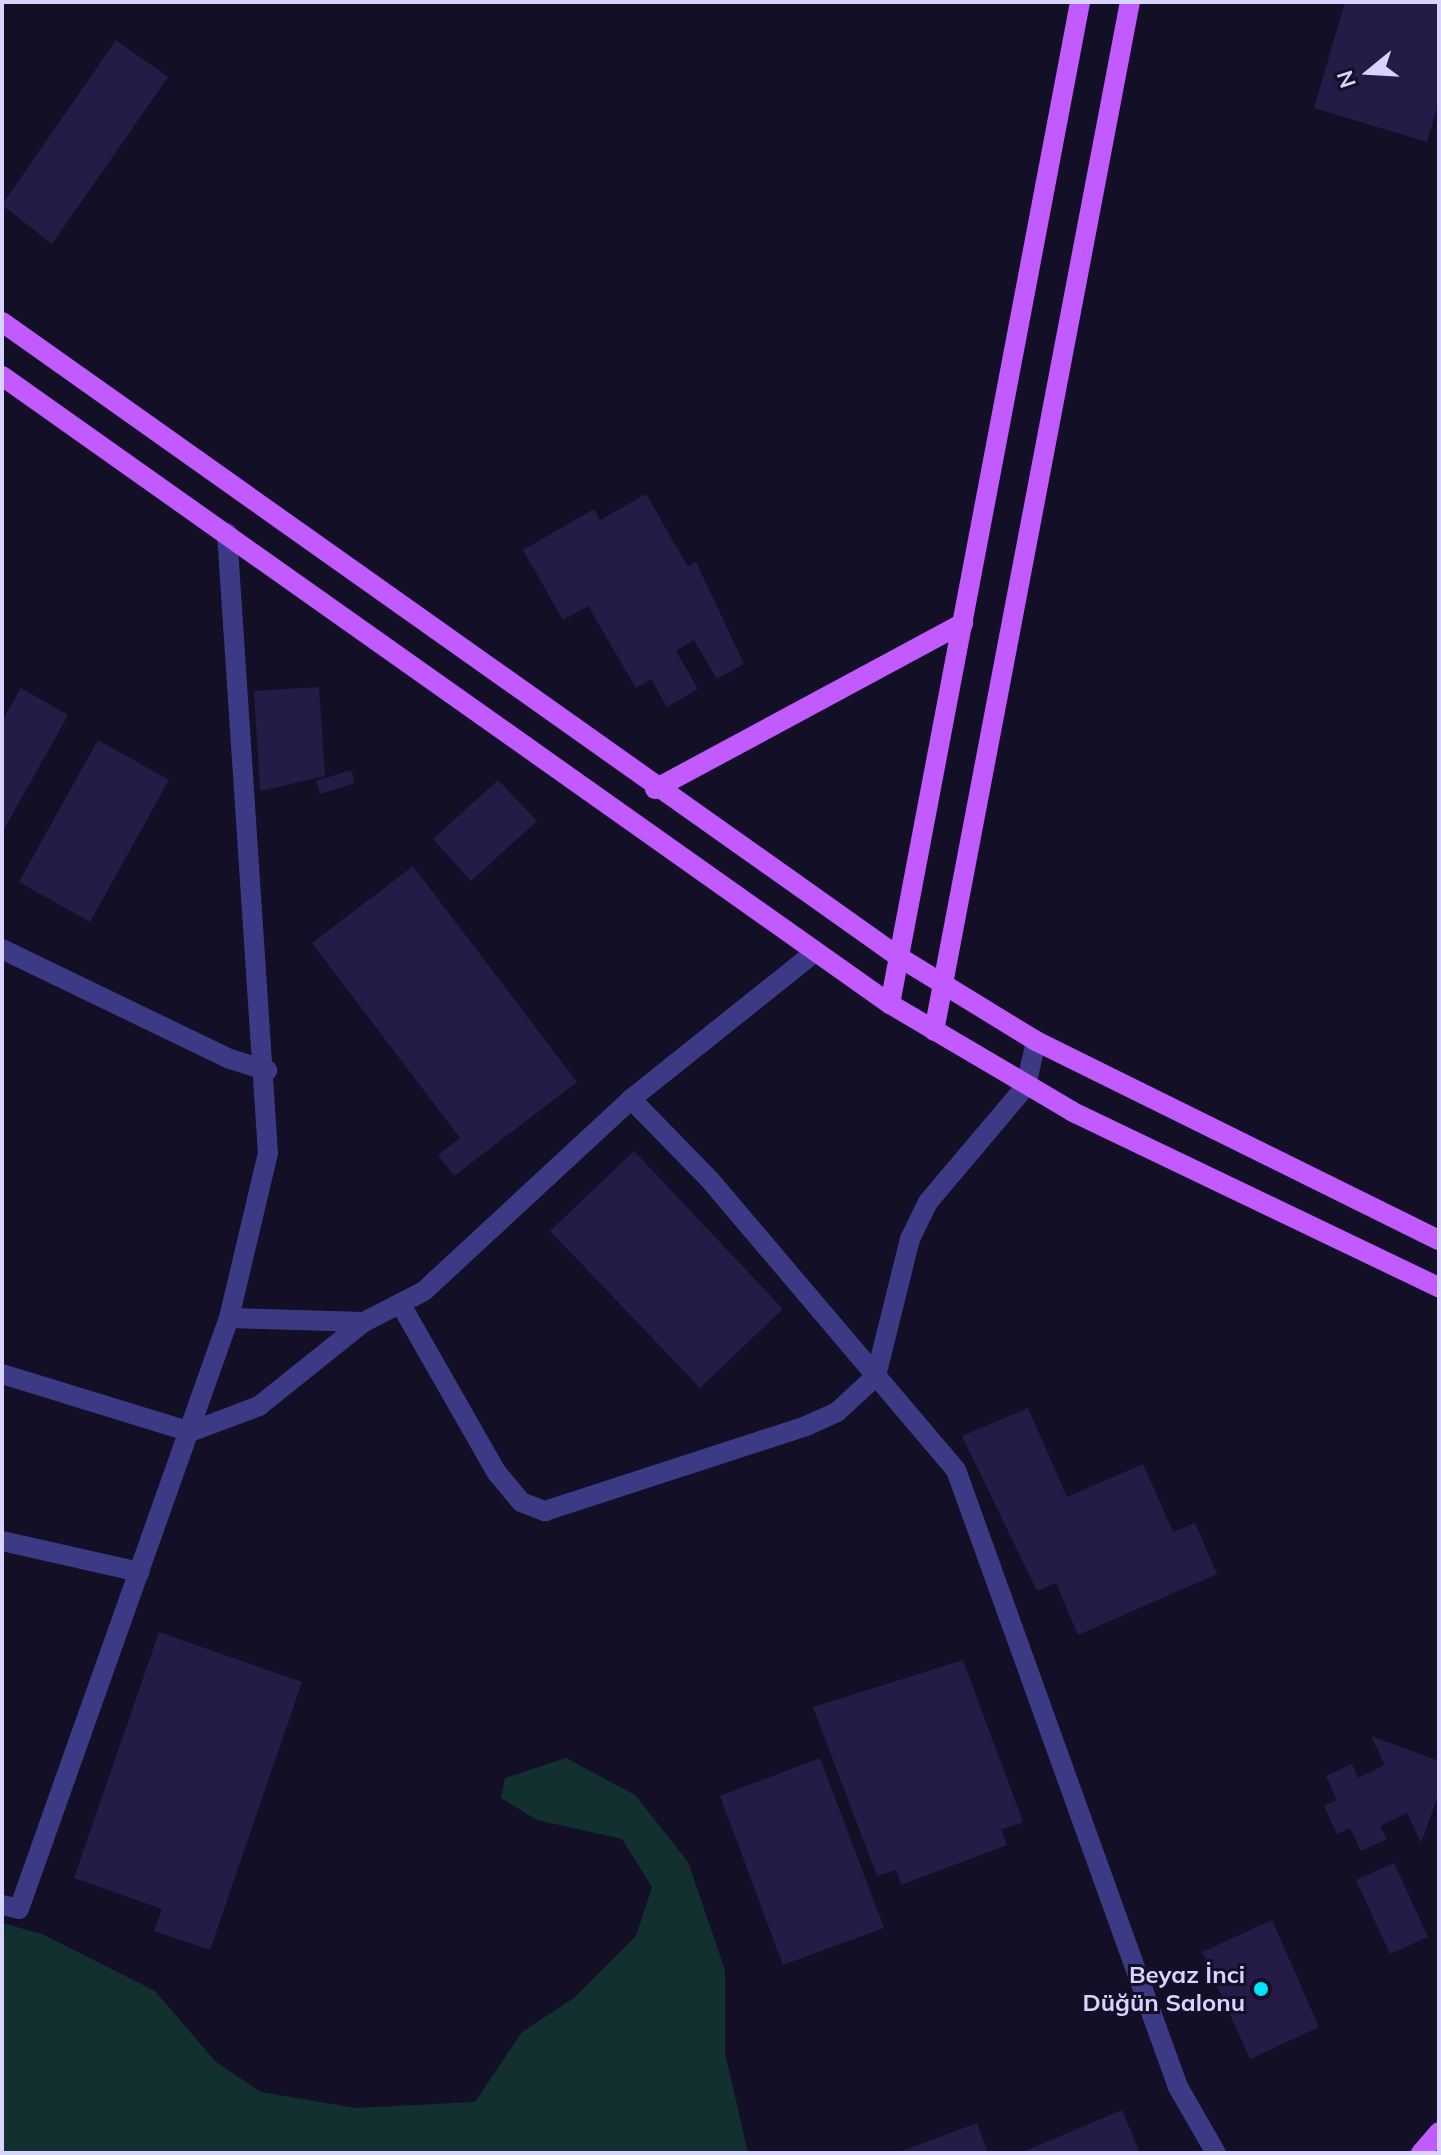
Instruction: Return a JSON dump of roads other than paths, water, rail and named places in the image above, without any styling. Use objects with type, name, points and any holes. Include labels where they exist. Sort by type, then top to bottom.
[{"type":"main road","points":[[890,1004],[1080,2]]},
{"type":"main road","points":[[934,1031],[1130,2]]},
{"type":"main road","points":[[2,322],[655,789],[899,957],[1036,1041],[1439,1240]]},
{"type":"main road","points":[[2,376],[890,1004],[1026,1086],[1439,1287]]},
{"type":"main road","points":[[655,789],[963,623]]},
{"type":"main road","points":[[1421,2153],[1439,2132]]},
{"type":"street","points":[[2,1905],[19,1909],[190,1432],[229,1318],[268,1153],[267,1070],[227,533]]},
{"type":"street","points":[[2,949],[230,1059],[267,1070]]},
{"type":"street","points":[[2,1374],[190,1432],[259,1406],[364,1322],[401,1305],[631,1099],[815,952]]},
{"type":"street","points":[[401,1305],[497,1473],[521,1502],[545,1511],[806,1426],[837,1412],[876,1376],[899,1268],[928,1202],[1026,1086],[1036,1041]]},
{"type":"street","points":[[631,1099],[956,1470],[1178,2087],[1216,2153]]},
{"type":"street","points":[[229,1318],[364,1322]]},
{"type":"street","points":[[2,1541],[140,1572]]},
{"type":"place","name":"Beyaz İnci Düğün Salonu","points":[[1261,1989]]}]
